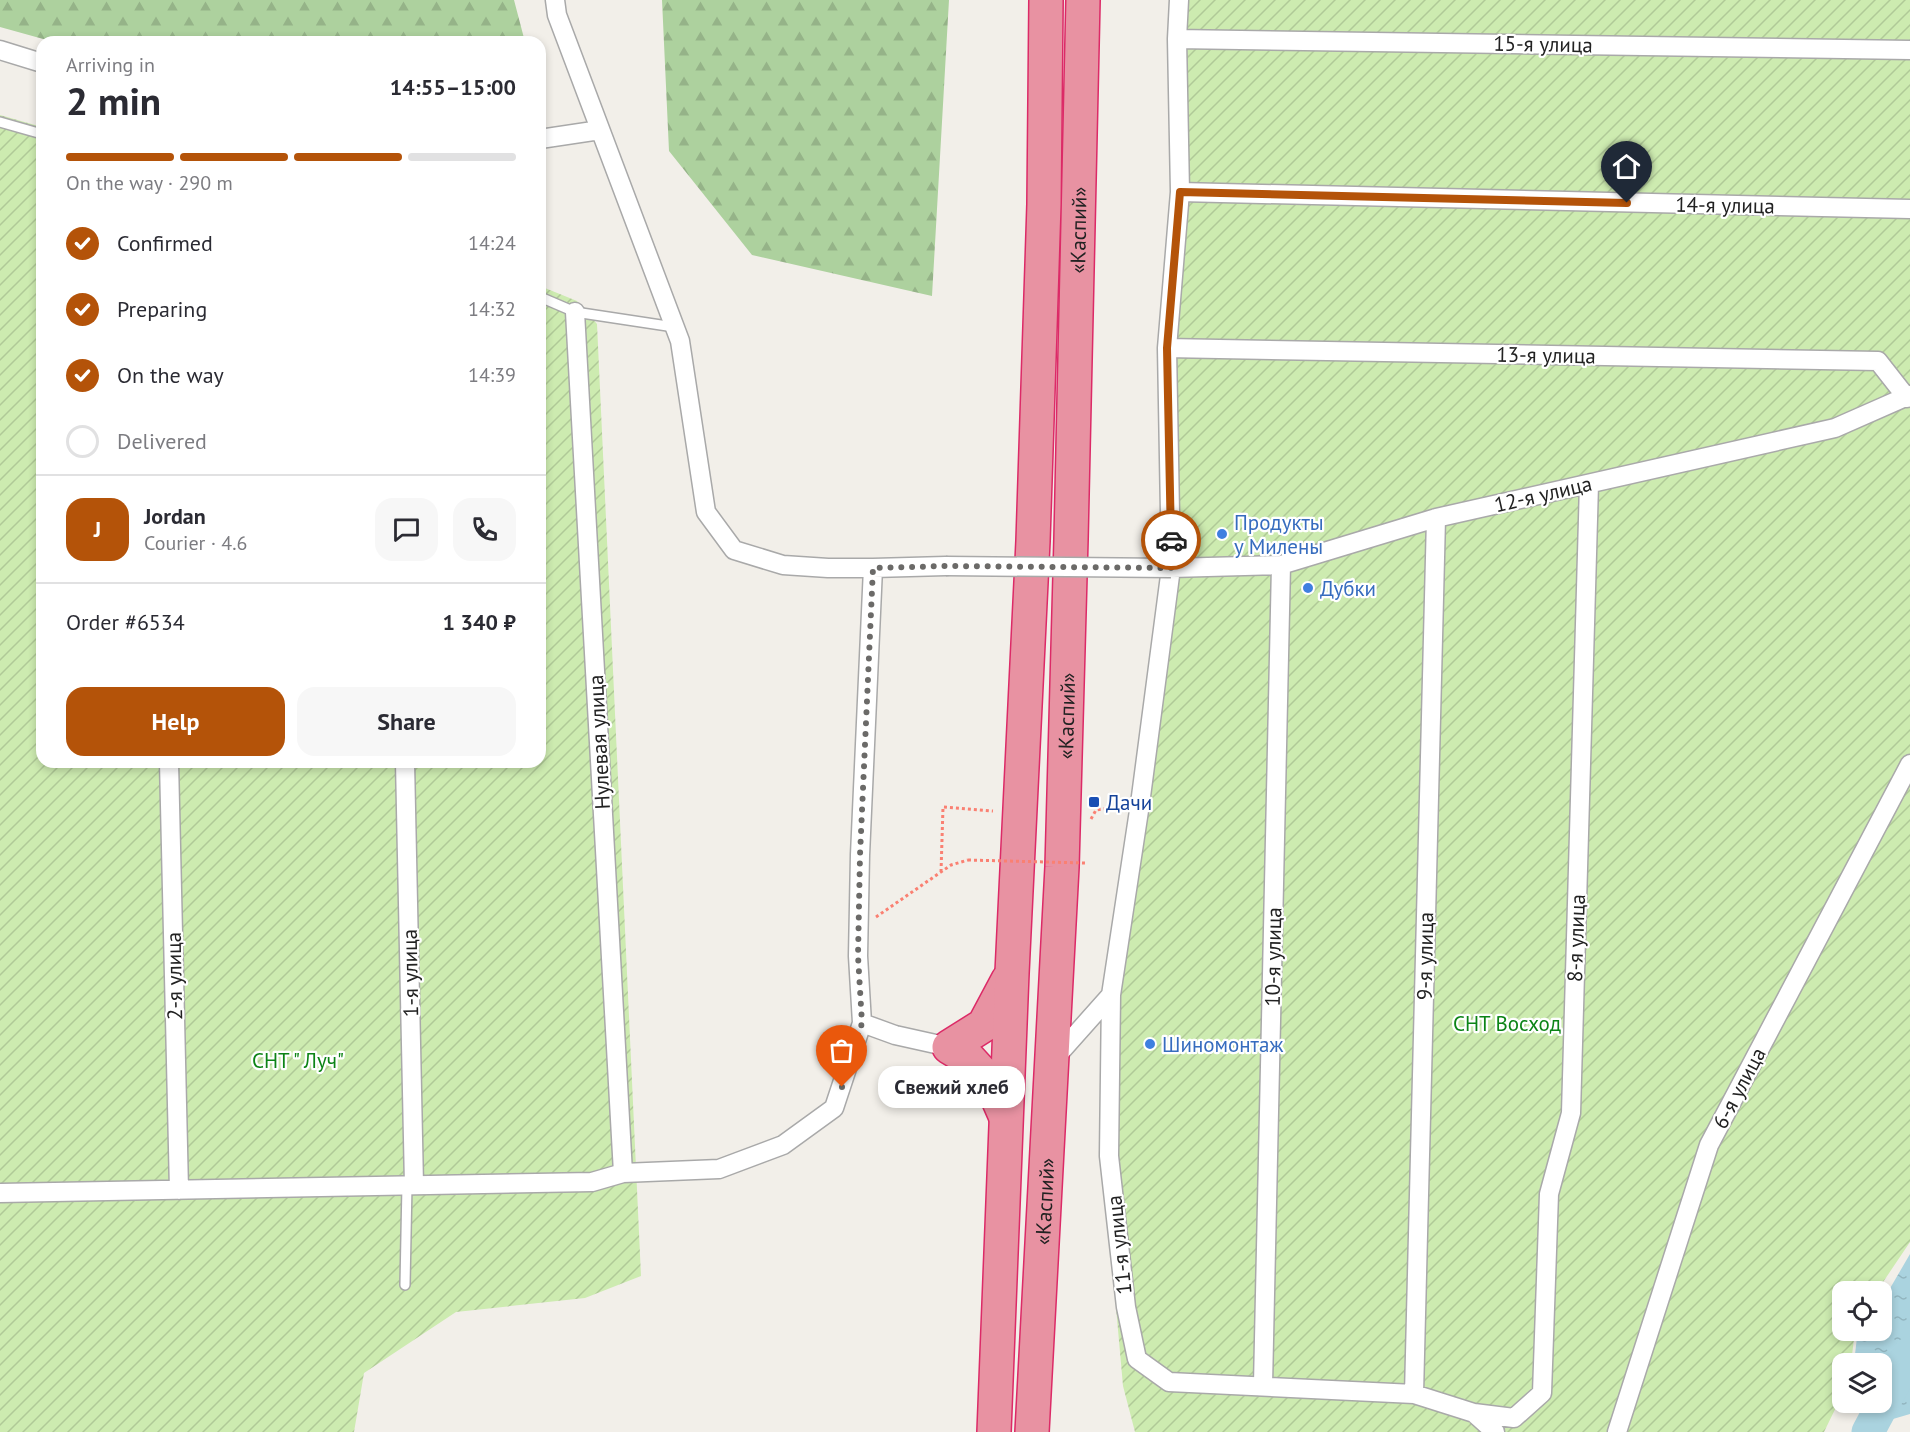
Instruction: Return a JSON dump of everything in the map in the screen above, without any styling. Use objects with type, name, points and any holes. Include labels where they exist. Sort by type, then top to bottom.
[{"type":"highway","name":"«Каспий»","points":[[994,1432],[1012,973],[1033,529],[1044,204],[1047,0]]},
{"type":"highway","name":"«Каспий»","points":[[1032,1432],[1062,867],[1083,0]]},
{"type":"highway","points":[[1006,1117],[991,1083],[969,1059],[949,1047],[984,1025],[1012,973]]},
{"type":"street","name":"12-я улица","points":[[555,0],[557,15],[680,341],[706,512],[734,550],[783,566],[1171,568],[1281,565],[1436,518],[1835,428],[1908,397]]},
{"type":"street","name":"11-я улица","points":[[1179,0],[1177,39],[1180,192],[1167,348],[1171,568],[1140,804],[1111,995],[1109,1156],[1126,1308],[1137,1359],[1169,1382],[1414,1394]]},
{"type":"street","name":"15-я улица","points":[[1177,39],[1910,50]]},
{"type":"street","points":[[0,50],[36,61]]},
{"type":"street","points":[[546,138],[600,130]]},
{"type":"street","name":"14-я улица","points":[[1180,192],[1910,209]]},
{"type":"street","name":"Нулевая улица","points":[[575,312],[623,1173]]},
{"type":"street","name":"13-я улица","points":[[1167,348],[1878,361],[1908,397]]},
{"type":"street","name":"8-я улица","points":[[1414,1394],[1474,1413],[1515,1418],[1542,1393],[1549,1194],[1571,1113],[1589,484]]},
{"type":"street","name":"9-я улица","points":[[1414,1394],[1436,518]]},
{"type":"street","name":"10-я улица","points":[[1263,1385],[1281,565]]},
{"type":"street","points":[[0,1193],[592,1182],[623,1173],[719,1169],[783,1145],[834,1108],[862,1023],[858,921],[873,568]]},
{"type":"street","name":"6-я улица","points":[[1617,1432],[1709,1145],[1910,764]]},
{"type":"street","name":"2-я улица","points":[[169,768],[179,1190]]},
{"type":"street","name":"1-я улица","points":[[405,768],[410,1185]]},
{"type":"street","points":[[1051,1062],[1111,995]]},
{"type":"street","points":[[862,1023],[895,1035],[949,1047]]},
{"type":"street","points":[[1474,1413],[1495,1432]]},
{"type":"lane","points":[[0,122],[36,132]]},
{"type":"lane","points":[[546,300],[575,312],[674,327]]},
{"type":"lane","points":[[405,1285],[410,1185]]},
{"type":"path","points":[[941,872],[943,807],[993,811]]},
{"type":"path","points":[[1091,816],[1096,810],[1114,807]]},
{"type":"path","points":[[858,921],[878,916],[951,865],[968,860],[1085,863]]},
{"type":"green space","points":[[0,0],[514,0],[523,36],[36,37],[0,27]]},
{"type":"green space","points":[[662,0],[949,0],[932,296],[752,255],[669,151]]},
{"type":"green space","name":"СНТ Восход","points":[[1172,0],[1910,0],[1910,1242],[1884,1281],[1832,1281],[1832,1341],[1854,1341],[1852,1353],[1832,1353],[1833,1413],[1824,1432],[1135,1432],[1123,1386],[1103,1161],[1103,991],[1166,593]]},
{"type":"green space","name":"СНТ \" Луч\"","points":[[0,115],[36,125],[36,768],[546,768],[546,288],[577,301],[597,324],[641,1276],[585,1298],[456,1312],[364,1373],[354,1432],[0,1432]]},
{"type":"water","points":[[1910,1254],[1910,1414],[1893,1419],[1874,1413],[1892,1413],[1892,1353],[1855,1353],[1857,1341],[1892,1341],[1892,1285]]},
{"type":"waterway","points":[[1868,1432],[1910,1353]]},
{"type":"way so far","points":[[842,1087],[862,1023],[858,956],[860,855],[873,568],[946,566],[1171,568],[1171,540]]},
{"type":"place","name":"Продукты у Милены","points":[[1222,534]]},
{"type":"place","name":"Дубки","points":[[1308,588]]},
{"type":"place","name":"Дачи","points":[[1094,802]]},
{"type":"place","name":"Шиномонтаж","points":[[1150,1044]]},
{"type":"place","name":"Свежий хлеб","points":[[842,1087]]},
{"type":"route","points":[[1171,540],[1167,348],[1180,192],[1627,203]]}]
